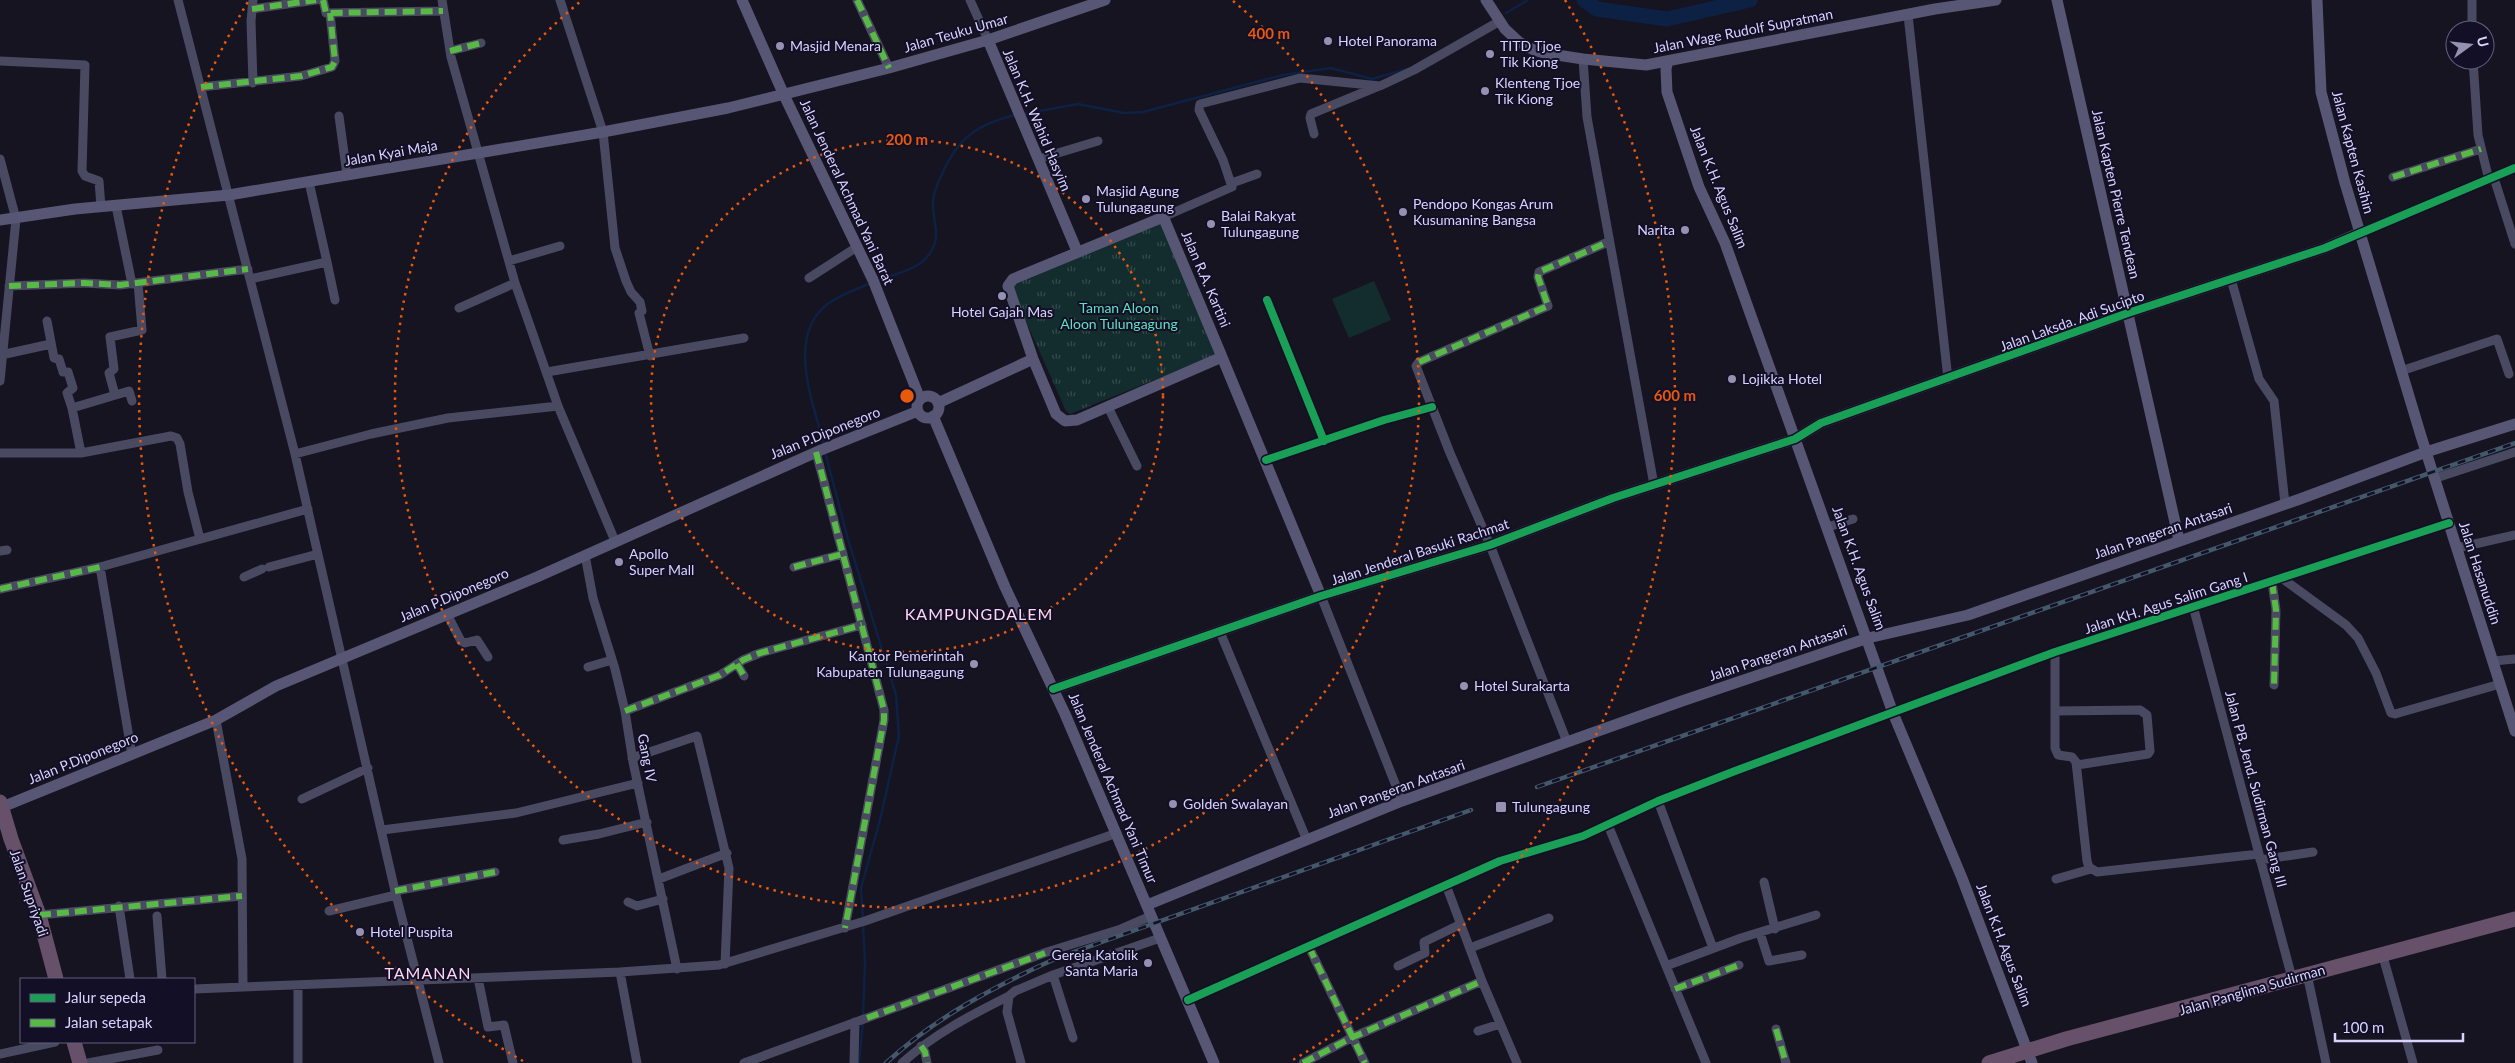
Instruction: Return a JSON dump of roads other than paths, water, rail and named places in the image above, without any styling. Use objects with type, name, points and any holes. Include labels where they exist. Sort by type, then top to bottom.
[{"type":"highway","name":"Jalan Supriyadi","points":[[0,806],[39,915],[56,978]]},
{"type":"highway","name":"Jalan Panglima Sudirman","points":[[1989,1063],[2030,1057],[2292,978],[2515,919]]},
{"type":"highway","points":[[74,1043],[80,1063]]},
{"type":"street","points":[[178,0],[295,454],[396,893],[420,981],[439,1063]]},
{"type":"street","points":[[253,83],[253,4],[316,0]]},
{"type":"street","points":[[323,0],[325,12],[330,13],[444,12]]},
{"type":"street","points":[[442,0],[450,50],[477,153],[509,261],[558,406],[614,541]]},
{"type":"street","points":[[560,0],[603,132],[610,211],[616,248],[631,292],[640,302],[642,311],[640,313],[650,356]]},
{"type":"street","name":"Jalan Jenderal Achmad Yani Barat","points":[[742,0],[783,93],[882,301],[920,400]]},
{"type":"street","points":[[856,0],[889,68]]},
{"type":"street","name":"Jalan K.H. Wahid Hasyim","points":[[970,0],[1077,252]]},
{"type":"street","name":"Jalan Teuku Umar","points":[[783,93],[889,68],[988,40],[1105,0]]},
{"type":"street","name":"Jalan Wage Rudolf Supratman","points":[[1486,0],[1500,21],[1519,42],[1534,50],[1583,59],[1646,65],[1908,15],[1934,5],[1996,0]]},
{"type":"street","name":"Jalan Kapten Pierre Tendean","points":[[2057,0],[2179,540]]},
{"type":"street","name":"Jalan Kapten Kasihin","points":[[2317,0],[2321,92],[2359,233],[2426,452]]},
{"type":"street","points":[[2472,0],[2472,20]]},
{"type":"street","points":[[201,88],[305,75],[332,67],[335,61],[330,13]]},
{"type":"street","points":[[1908,15],[1948,379]]},
{"type":"street","points":[[1314,134],[1310,118],[1311,114],[1414,70],[1500,21]]},
{"type":"street","points":[[450,50],[481,43]]},
{"type":"street","points":[[1583,59],[1587,117],[1608,242],[1654,485]]},
{"type":"street","points":[[0,61],[79,63],[84,65],[82,171],[84,176],[98,181],[101,208]]},
{"type":"street","name":"Jalan K.H. Agus Salim","points":[[1668,61],[1665,81],[1667,92],[1699,186],[1725,242],[1868,638],[1893,713],[1962,878],[2030,1057]]},
{"type":"street","points":[[2473,70],[2475,105],[2481,149],[2515,244]]},
{"type":"street","points":[[1222,357],[1071,422],[1061,419],[1056,414],[1033,359],[1008,286],[1013,279],[1232,189],[1232,183],[1199,110],[1200,104],[1300,78],[1380,86]]},
{"type":"street","name":"Jalan Kyai Maja","points":[[0,220],[75,209],[229,195],[603,132],[728,108],[783,93]]},
{"type":"street","points":[[339,116],[347,175]]},
{"type":"street","points":[[1038,159],[1098,140]]},
{"type":"street","points":[[2393,177],[2481,149]]},
{"type":"street","points":[[0,159],[16,219],[1,355],[0,381]]},
{"type":"street","points":[[2359,233],[2515,168]]},
{"type":"street","points":[[1232,183],[1257,174]]},
{"type":"street","points":[[309,182],[335,300]]},
{"type":"street","points":[[115,395],[109,373],[114,369],[110,337],[142,330],[135,284],[116,206]]},
{"type":"street","name":"Jalan R.A. Kartini","points":[[1161,218],[1165,221],[1321,596]]},
{"type":"street","name":"Jalan Laksda. Adi Sucipto","points":[[1795,438],[1820,423],[1948,379],[2128,313],[2326,248],[2359,233]]},
{"type":"street","points":[[1567,742],[1490,545],[1416,368],[1418,363],[1548,306],[1538,278],[1538,272],[1608,242]]},
{"type":"street","points":[[509,261],[560,246]]},
{"type":"street","points":[[809,278],[857,247]]},
{"type":"street","points":[[9,286],[135,284],[249,274],[327,262]]},
{"type":"street","points":[[2230,279],[2260,379],[2274,401],[2285,504]]},
{"type":"street","points":[[459,308],[516,283]]},
{"type":"street","points":[[1267,300],[1324,441]]},
{"type":"street","points":[[48,321],[54,358],[59,358],[64,372],[68,372],[73,388],[67,393],[81,453]]},
{"type":"street","points":[[547,372],[650,356],[744,338]]},
{"type":"street","points":[[2401,371],[2497,339],[2509,374]]},
{"type":"street","points":[[1,355],[51,344]]},
{"type":"street","points":[[938,403],[1033,359]]},
{"type":"street","points":[[72,408],[129,391],[132,401]]},
{"type":"street","points":[[930,397],[938,403],[938,411],[933,416],[926,418],[918,411],[920,400],[930,397]]},
{"type":"street","points":[[295,454],[371,434],[448,418],[558,406]]},
{"type":"street","points":[[1108,407],[1137,466]]},
{"type":"street","points":[[1266,460],[1432,407]]},
{"type":"street","name":"Jalan P.Diponegoro","points":[[0,806],[216,720],[276,686],[585,555],[840,442],[918,411]]},
{"type":"street","name":"Jalan Jenderal Achmad Yani Timur","points":[[933,416],[1005,587],[1117,833],[1214,1063]]},
{"type":"street","name":"Jalan Pangeran Antasari","points":[[1149,911],[1306,838],[1402,801],[1567,742],[1868,638],[1968,615],[2285,504],[2426,452],[2515,424]]},
{"type":"street","points":[[0,453],[81,453],[171,436],[177,438],[180,444],[188,492],[200,539]]},
{"type":"street","name":"Jalan Jenderal Basuki Rachmat","points":[[1053,689],[1321,596],[1490,545],[1613,498],[1795,438]]},
{"type":"street","points":[[817,452],[882,698],[884,720],[848,927]]},
{"type":"street","name":"Jalan Hasanuddin","points":[[2426,452],[2436,478],[2515,731]]},
{"type":"street","points":[[2436,478],[2515,452]]},
{"type":"street","points":[[0,588],[100,567],[308,509]]},
{"type":"street","points":[[1828,527],[1853,519]]},
{"type":"street","name":"Jalan KH. Agus Salim Gang I","points":[[1188,1000],[1510,857],[1545,848],[1608,825],[1658,801],[2056,652],[2449,523]]},
{"type":"street","points":[[2457,548],[2515,534]]},
{"type":"street","points":[[244,576],[318,554]]},
{"type":"street","points":[[794,567],[843,554]]},
{"type":"street","name":"Gang IV","points":[[585,555],[593,598],[625,711],[632,758],[664,899],[677,969]]},
{"type":"street","points":[[100,567],[132,755]]},
{"type":"street","points":[[2283,579],[2346,626],[2358,638],[2376,673],[2391,713],[2395,714],[2500,684]]},
{"type":"street","points":[[2272,582],[2276,610],[2274,685]]},
{"type":"street","points":[[1321,596],[1402,801]]},
{"type":"street","name":"Jalan PB. Jend. Sudirman Gang III","points":[[2193,606],[2292,978]]},
{"type":"street","points":[[447,614],[461,641],[465,643],[477,640],[488,658]]},
{"type":"street","points":[[625,711],[720,676],[760,653],[862,626]]},
{"type":"street","points":[[1220,632],[1306,838]]},
{"type":"street","points":[[2056,652],[2056,752],[2058,755],[2075,758],[2087,861],[2091,869],[2097,872],[2313,852]]},
{"type":"street","points":[[2493,661],[2515,659]]},
{"type":"street","points":[[588,668],[612,660]]},
{"type":"street","points":[[738,664],[744,676]]},
{"type":"street","points":[[2055,711],[2140,710],[2147,715],[2150,752],[2148,754],[2077,765]]},
{"type":"street","points":[[216,720],[242,859],[243,987]]},
{"type":"street","points":[[632,758],[698,736],[726,853],[730,884],[725,964]]},
{"type":"street","points":[[302,799],[368,768]]},
{"type":"street","points":[[382,830],[516,813],[638,783]]},
{"type":"street","points":[[1658,801],[1713,948]]},
{"type":"street","points":[[563,840],[599,834],[647,822]]},
{"type":"street","points":[[1608,825],[1706,1063]]},
{"type":"street","points":[[195,989],[620,972],[725,964],[866,921],[1117,833]]},
{"type":"street","points":[[659,879],[726,853]]},
{"type":"street","points":[[2056,879],[2091,869]]},
{"type":"street","points":[[329,911],[396,893],[495,872]]},
{"type":"street","points":[[1764,882],[1775,929]]},
{"type":"street","points":[[1446,885],[1482,981],[1517,1063]]},
{"type":"street","points":[[39,915],[120,906],[156,909],[242,896]]},
{"type":"street","points":[[628,902],[637,906],[664,899]]},
{"type":"street","points":[[120,906],[130,978]]},
{"type":"street","points":[[156,909],[162,978]]},
{"type":"street","points":[[744,1063],[1056,949],[1121,929],[1149,911]]},
{"type":"street","points":[[1666,966],[1760,932],[1816,915]]},
{"type":"street","points":[[1470,948],[1549,918]]},
{"type":"street","points":[[1398,966],[1425,954],[1424,942],[1461,924]]},
{"type":"street","points":[[1760,932],[1769,961],[1802,955]]},
{"type":"street","points":[[902,1063],[921,1046],[957,1023],[1010,996],[1015,991],[1053,975],[1160,938]]},
{"type":"street","points":[[1309,947],[1365,1063]]},
{"type":"street","points":[[2382,953],[2413,1063]]},
{"type":"street","points":[[1675,989],[1738,965]]},
{"type":"street","points":[[620,972],[638,1063]]},
{"type":"street","points":[[2307,974],[2326,1063]]},
{"type":"street","points":[[1053,975],[1073,1038]]},
{"type":"street","points":[[478,978],[488,1027],[504,1025],[513,1063]]},
{"type":"street","points":[[1308,1062],[1353,1037],[1482,981]]},
{"type":"street","points":[[298,985],[298,1063]]},
{"type":"street","points":[[1010,996],[1007,1012],[1021,1063]]},
{"type":"street","points":[[854,1063],[856,1022]]},
{"type":"street","points":[[1478,1031],[1500,1024]]},
{"type":"street","points":[[1776,1030],[1786,1063]]},
{"type":"street","points":[[0,1054],[50,1043]]},
{"type":"street","points":[[921,1046],[927,1063]]},
{"type":"street","points":[[88,1063],[158,1050]]},
{"type":"waterway","points":[[1506,13],[1528,0]]},
{"type":"waterway","points":[[1584,0],[1597,9],[1667,19],[1750,0]]},
{"type":"waterway","points":[[1023,114],[1078,104],[1124,113],[1143,112],[1283,75],[1331,68],[1372,79],[1407,69]]},
{"type":"waterway","points":[[876,281],[903,272],[923,262],[932,250],[936,236],[933,198],[948,161],[962,142],[980,128],[1016,115]]},
{"type":"waterway","points":[[824,444],[809,390],[806,370],[805,350],[808,332],[816,316],[829,303],[844,294],[871,283]]},
{"type":"waterway","points":[[825,452],[848,539],[896,695],[899,736],[880,820],[861,888],[863,919]]},
{"type":"waterway","points":[[863,924],[865,962],[863,1016]]},
{"type":"waterway","points":[[859,1063],[863,1022]]},
{"type":"railway","points":[[1537,787],[2515,443]]},
{"type":"railway","points":[[886,1063],[925,1031],[967,1004],[989,991],[1057,958],[1471,810]]},
{"type":"place","name":"Hotel Panorama","points":[[1328,41]]},
{"type":"place","name":"Masjid Menara","points":[[780,46]]},
{"type":"place","name":"TITD Tjoe Tik Kiong","points":[[1490,54]]},
{"type":"place","name":"Klenteng Tjoe Tik Kiong","points":[[1485,91]]},
{"type":"place","name":"Masjid Agung Tulungagung","points":[[1086,199]]},
{"type":"place","name":"Pendopo Kongas Arum Kusumaning Bangsa","points":[[1403,212]]},
{"type":"place","name":"Balai Rakyat Tulungagung","points":[[1211,224]]},
{"type":"place","name":"Narita","points":[[1685,230]]},
{"type":"place","name":"Hotel Gajah Mas","points":[[1002,296]]},
{"type":"place","name":"Lojikka Hotel","points":[[1732,379]]},
{"type":"place","name":"Apollo Super Mall","points":[[619,562]]},
{"type":"place","name":"Kantor Pemerintah Kabupaten Tulungagung","points":[[974,664]]},
{"type":"place","name":"Hotel Surakarta","points":[[1464,686]]},
{"type":"place","name":"Golden Swalayan","points":[[1173,804]]},
{"type":"place","name":"Tulungagung","points":[[1501,807]]},
{"type":"place","name":"Hotel Puspita","points":[[360,932]]},
{"type":"place","name":"Gereja Katolik Santa Maria","points":[[1148,963]]},
{"type":"district","name":"KAMPUNGDALEM","points":[[979,614]]},
{"type":"district","name":"TAMANAN","points":[[428,973]]},
{"type":"park label","name":"Taman Aloon Aloon Tulungagung","points":[[1119,316]]}]
